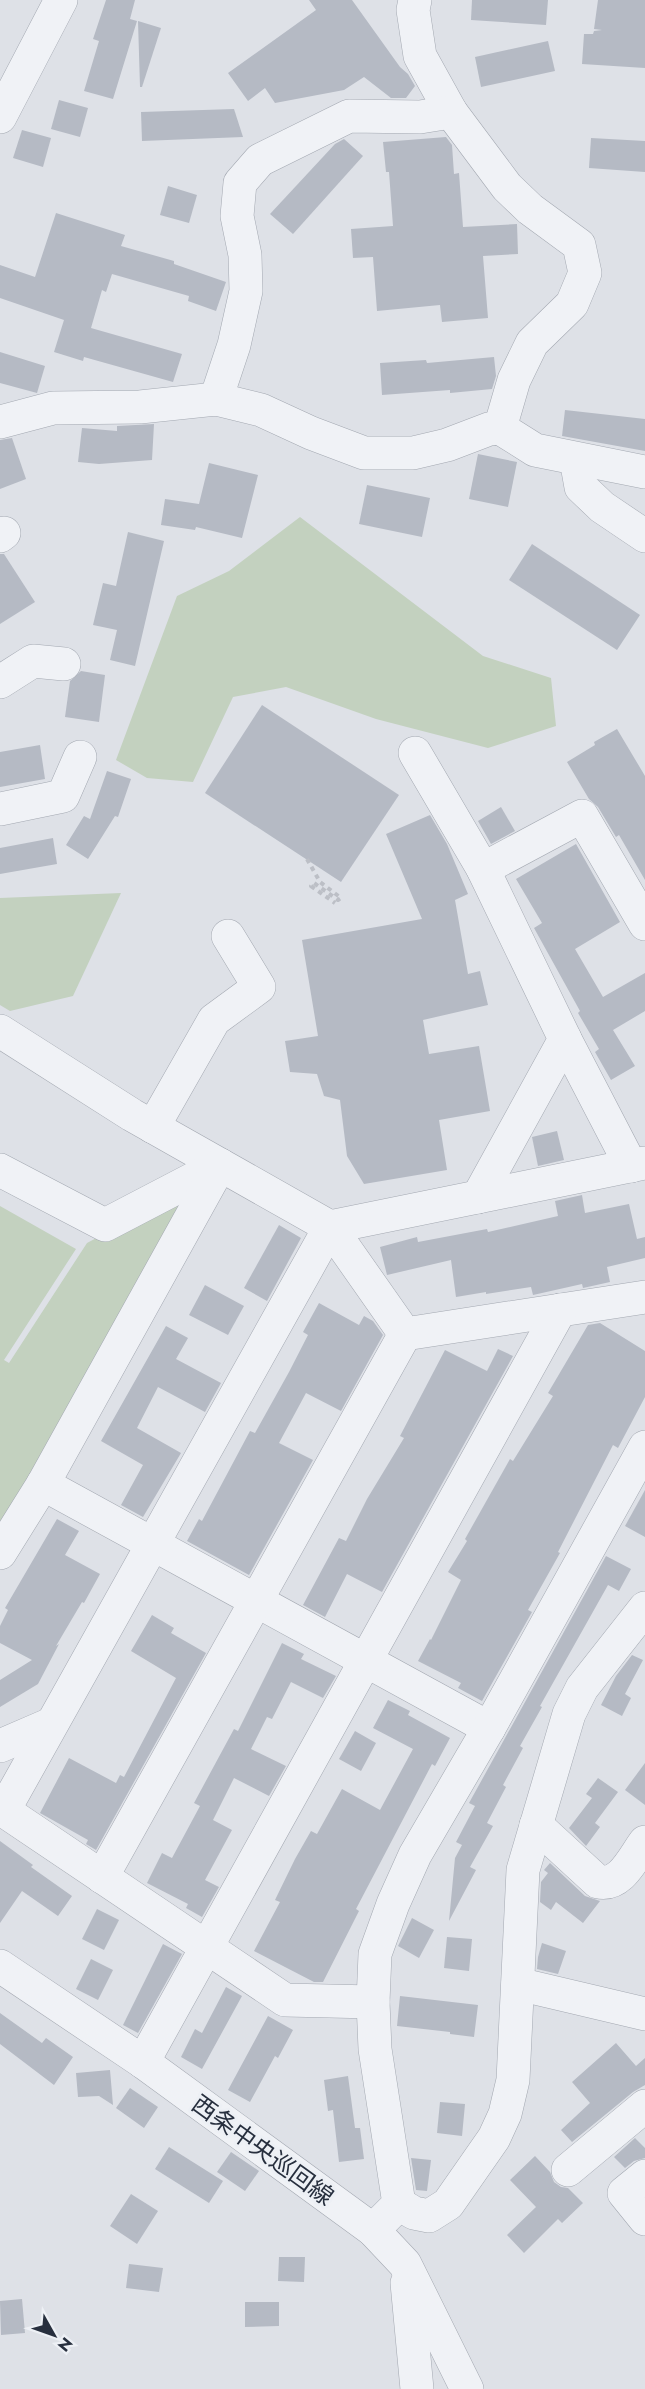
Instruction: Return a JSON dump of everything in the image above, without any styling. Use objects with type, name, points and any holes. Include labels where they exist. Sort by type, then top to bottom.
[{"type":"street","points":[[0,117],[61,0]]},
{"type":"street","points":[[415,0],[413,10],[420,56],[451,112],[507,187],[530,209],[579,245],[585,273],[572,304],[532,343],[514,380],[500,428]]},
{"type":"street","points":[[216,399],[234,345],[246,291],[245,255],[237,216],[240,183],[260,160],[349,116],[420,117],[451,112]]},
{"type":"street","points":[[0,422],[53,408],[140,407],[216,399],[261,410],[311,433],[364,453],[413,453],[447,446],[489,429],[500,428],[535,450],[645,472]]},
{"type":"street","points":[[576,459],[581,487],[602,507],[645,536]]},
{"type":"street","points":[[0,682],[33,661],[64,664]]},
{"type":"street","points":[[373,2002],[285,2000],[2,1809],[330,1227],[638,1164],[564,1039],[483,869],[415,753]]},
{"type":"street","points":[[0,809],[63,796],[80,757]]},
{"type":"street","points":[[483,869],[582,816],[645,924]]},
{"type":"street","points":[[153,1127],[214,1020],[259,987],[228,936]]},
{"type":"street","points":[[0,1031],[153,1127],[330,1227],[405,1334]]},
{"type":"street","points":[[478,1197],[564,1039]]},
{"type":"street","points":[[0,1170],[105,1225],[220,1165]]},
{"type":"street","points":[[0,1553],[43,1484],[220,1165]]},
{"type":"street","points":[[405,1334],[645,1297]]},
{"type":"street","points":[[143,2062],[560,1310]]},
{"type":"street","points":[[102,1876],[405,1334]]},
{"type":"street","points":[[399,2204],[375,2049],[373,2002],[375,1954],[393,1904],[415,1855],[489,1728],[645,1447]]},
{"type":"street","points":[[43,1484],[489,1728]]},
{"type":"street","points":[[399,2204],[414,2213],[429,2216],[448,2204],[494,2138],[505,2114],[513,2080],[523,1869],[569,1714],[582,1688],[645,1608]]},
{"type":"street","points":[[0,1746],[51,1724]]},
{"type":"street","points":[[536,1825],[598,1882],[607,1884],[614,1882],[621,1875],[645,1842]]},
{"type":"street","name":"西条中央巡回線","points":[[0,1966],[143,2062],[373,2230],[405,2264],[468,2389]]},
{"type":"street","points":[[518,1984],[645,2014]]},
{"type":"street","points":[[568,2170],[645,2106]]},
{"type":"street","points":[[645,2176],[624,2193],[645,2219]]},
{"type":"street","points":[[373,2230],[399,2204]]},
{"type":"street","points":[[405,2264],[417,2389]]},
{"type":"path","points":[[307,859],[320,882],[341,898],[338,900],[314,883],[311,886],[335,903]]},
{"type":"green space","points":[[300,517],[483,656],[551,678],[556,726],[488,748],[376,719],[286,687],[233,697],[193,782],[147,778],[116,760],[177,596],[229,571]]},
{"type":"green space","points":[[121,893],[73,996],[10,1011],[0,1005],[0,898]]},
{"type":"green space","points":[[193,1187],[0,1534],[0,1206],[76,1249],[4,1360],[9,1363],[87,1243]]},
{"type":"building","points":[[106,0],[135,0],[130,19],[137,21],[113,99],[84,91],[99,41],[93,39]]},
{"type":"building","points":[[309,0],[352,0],[415,86],[406,98],[391,98],[364,77],[344,90],[275,103],[265,88],[248,101],[228,73],[316,10]]},
{"type":"building","points":[[472,0],[548,0],[546,25],[471,20]]},
{"type":"building","points":[[598,0],[645,0],[645,68],[582,64],[584,34],[593,34],[594,31],[602,30],[594,29]]},
{"type":"building","points":[[138,21],[161,28],[142,87],[140,87]]},
{"type":"building","points":[[548,41],[555,71],[481,87],[475,57]]},
{"type":"building","points":[[59,100],[88,108],[80,137],[51,129]]},
{"type":"building","points":[[234,109],[243,137],[142,141],[141,112]]},
{"type":"building","points":[[22,130],[51,138],[43,167],[13,158]]},
{"type":"building","points":[[446,137],[452,145],[454,174],[459,173],[463,227],[517,224],[518,254],[483,256],[488,318],[442,322],[440,305],[377,311],[373,257],[353,258],[351,229],[393,226],[389,172],[386,172],[383,142]]},
{"type":"building","points":[[591,138],[645,141],[645,172],[589,168]]},
{"type":"building","points":[[344,139],[363,156],[293,234],[270,214],[335,144]]},
{"type":"building","points":[[168,186],[197,195],[189,223],[160,215]]},
{"type":"building","points":[[56,213],[125,235],[121,246],[174,261],[174,264],[226,282],[216,311],[188,301],[189,296],[112,274],[106,292],[102,290],[91,328],[182,354],[173,382],[84,357],[83,361],[54,352],[64,320],[0,298],[0,265],[35,277]]},
{"type":"building","points":[[0,352],[45,366],[37,393],[0,383]]},
{"type":"building","points":[[494,357],[496,376],[492,389],[382,395],[380,363],[426,360],[427,363]]},
{"type":"building","points":[[565,410],[645,419],[645,451],[562,436]]},
{"type":"building","points":[[154,424],[152,460],[99,464],[78,462],[82,428],[117,431],[117,426]]},
{"type":"building","points":[[12,438],[26,479],[0,489],[0,440]]},
{"type":"building","points":[[478,454],[517,462],[508,507],[469,499]]},
{"type":"building","points":[[209,463],[258,475],[242,538],[196,527],[195,530],[161,525],[165,499],[199,504]]},
{"type":"building","points":[[367,485],[430,498],[422,537],[359,524]]},
{"type":"building","points":[[128,532],[164,541],[135,666],[110,660],[117,630],[93,625],[103,583],[116,586]]},
{"type":"building","points":[[532,544],[640,615],[617,650],[509,580]]},
{"type":"building","points":[[0,554],[4,554],[35,602],[0,624]]},
{"type":"building","points":[[81,671],[105,675],[99,722],[65,717],[70,681]]},
{"type":"building","points":[[262,705],[399,795],[341,882],[205,793]]},
{"type":"building","points":[[617,729],[645,776],[645,880],[619,835],[616,837],[598,807],[589,799],[567,762],[595,745],[594,742]]},
{"type":"building","points":[[40,745],[45,779],[0,787],[0,752]]},
{"type":"building","points":[[107,771],[131,779],[118,817],[115,816],[88,859],[66,845],[84,816],[90,819]]},
{"type":"building","points":[[501,807],[515,831],[491,844],[478,821]]},
{"type":"building","points":[[430,815],[447,844],[468,894],[455,900],[468,974],[480,971],[488,1005],[423,1020],[429,1054],[479,1046],[490,1111],[439,1120],[447,1170],[364,1184],[347,1156],[340,1100],[324,1096],[317,1074],[290,1072],[285,1041],[318,1036],[302,940],[422,919],[386,834]]},
{"type":"building","points":[[53,838],[57,864],[0,874],[0,848]]},
{"type":"building","points":[[576,844],[620,922],[575,949],[603,997],[645,973],[645,1011],[613,1030],[635,1066],[611,1080],[595,1052],[599,1049],[578,1013],[580,1011],[534,928],[542,923],[516,879]]},
{"type":"building","points":[[557,1131],[564,1160],[538,1166],[532,1137]]},
{"type":"building","points":[[582,1195],[585,1213],[629,1204],[637,1239],[645,1237],[645,1258],[607,1267],[610,1282],[583,1288],[582,1284],[533,1295],[531,1287],[456,1297],[451,1260],[387,1275],[380,1247],[417,1237],[418,1242],[487,1229],[488,1232],[558,1216],[555,1201]]},
{"type":"building","points":[[279,1225],[301,1238],[267,1301],[244,1288]]},
{"type":"building","points":[[205,1285],[244,1306],[228,1335],[189,1315]]},
{"type":"building","points":[[319,1303],[359,1325],[364,1316],[373,1321],[383,1335],[341,1411],[306,1393],[279,1443],[313,1460],[249,1575],[187,1541],[199,1519],[202,1521],[250,1431],[255,1433],[289,1372],[308,1335],[303,1332]]},
{"type":"building","points":[[600,1323],[645,1351],[645,1397],[618,1448],[613,1445],[558,1552],[560,1553],[528,1610],[532,1612],[482,1701],[458,1688],[461,1683],[418,1661],[461,1580],[448,1572],[467,1541],[465,1539],[510,1459],[513,1461],[553,1396],[548,1393],[588,1325]]},
{"type":"building","points":[[166,1326],[188,1338],[176,1359],[221,1383],[205,1412],[158,1387],[137,1428],[181,1453],[143,1517],[121,1505],[143,1465],[101,1441]]},
{"type":"building","points":[[498,1349],[513,1356],[382,1592],[347,1574],[325,1617],[303,1605],[339,1538],[346,1541],[367,1499],[404,1438],[400,1436],[445,1350],[487,1371]]},
{"type":"building","points":[[645,1490],[645,1537],[625,1526]]},
{"type":"building","points":[[57,1519],[79,1531],[65,1555],[100,1574],[56,1646],[59,1644],[38,1684],[0,1707],[0,1680],[32,1660],[0,1643],[0,1626],[8,1610],[5,1608]]},
{"type":"building","points":[[606,1556],[631,1569],[619,1591],[608,1585],[540,1706],[542,1707],[520,1746],[523,1748],[503,1785],[506,1787],[487,1823],[493,1826],[470,1867],[476,1870],[449,1921],[455,1858],[462,1845],[456,1842],[475,1806],[469,1803]]},
{"type":"building","points":[[152,1615],[174,1628],[171,1633],[206,1653],[96,1850],[86,1844],[88,1840],[40,1813],[69,1758],[116,1783],[120,1775],[124,1777],[176,1678],[131,1651]]},
{"type":"building","points":[[282,1643],[304,1654],[301,1659],[336,1676],[323,1698],[291,1682],[272,1719],[267,1717],[251,1749],[286,1766],[269,1796],[234,1778],[213,1820],[232,1830],[205,1880],[219,1887],[202,1917],[186,1908],[188,1904],[147,1883],[162,1853],[172,1858],[200,1806],[194,1803],[234,1729],[238,1731]]},
{"type":"building","points":[[632,1655],[643,1660],[625,1694],[631,1698],[622,1716],[601,1705],[616,1676]]},
{"type":"building","points":[[388,1700],[410,1711],[408,1715],[450,1738],[435,1766],[432,1764],[356,1909],[359,1911],[323,1982],[314,1982],[254,1951],[280,1902],[275,1900],[295,1859],[311,1831],[317,1834],[342,1789],[380,1810],[413,1749],[373,1728]]},
{"type":"building","points":[[355,1731],[376,1743],[361,1771],[339,1759]]},
{"type":"building","points":[[645,1763],[645,1805],[625,1790]]},
{"type":"building","points":[[598,1778],[618,1792],[595,1823],[600,1827],[586,1846],[569,1828],[592,1798],[586,1794]]},
{"type":"building","points":[[0,1841],[33,1865],[31,1867],[72,1896],[58,1916],[22,1891],[0,1923]]},
{"type":"building","points":[[550,1863],[585,1896],[600,1901],[583,1923],[556,1902],[551,1910],[540,1902],[541,1882],[548,1873],[544,1870]]},
{"type":"building","points":[[97,1909],[119,1920],[104,1950],[82,1939]]},
{"type":"building","points":[[412,1918],[434,1930],[419,1958],[398,1946]]},
{"type":"building","points":[[447,1937],[472,1939],[469,1971],[444,1968]]},
{"type":"building","points":[[542,1943],[566,1951],[558,1974],[537,1969]]},
{"type":"building","points":[[163,1944],[182,1954],[138,2033],[123,2025]]},
{"type":"building","points":[[91,1959],[113,1970],[98,2000],[76,1989]]},
{"type":"building","points":[[226,1987],[242,1996],[202,2069],[181,2057],[195,2029],[202,2033]]},
{"type":"building","points":[[400,1996],[478,2005],[474,2037],[397,2026]]},
{"type":"building","points":[[0,2013],[42,2043],[46,2038],[73,2057],[54,2085],[0,2044]]},
{"type":"building","points":[[268,2016],[293,2030],[278,2058],[275,2056],[250,2102],[228,2090]]},
{"type":"building","points":[[616,2043],[636,2066],[645,2058],[645,2085],[633,2092],[572,2142],[561,2130],[590,2103],[572,2082]]},
{"type":"building","points":[[110,2070],[113,2105],[99,2096],[78,2097],[76,2073]]},
{"type":"building","points":[[348,2076],[355,2128],[360,2128],[364,2159],[339,2162],[333,2110],[328,2111],[324,2080]]},
{"type":"building","points":[[130,2088],[158,2107],[144,2128],[116,2108]]},
{"type":"building","points":[[440,2102],[465,2104],[462,2136],[437,2133]]},
{"type":"building","points":[[635,2138],[645,2148],[645,2158],[634,2161],[625,2168],[614,2157]]},
{"type":"building","points":[[169,2147],[223,2181],[209,2203],[155,2169]]},
{"type":"building","points":[[231,2152],[259,2171],[245,2191],[217,2172]]},
{"type":"building","points":[[535,2156],[550,2172],[554,2182],[561,2187],[568,2188],[583,2203],[562,2223],[558,2219],[524,2253],[507,2235],[536,2207],[510,2180]]},
{"type":"building","points":[[411,2158],[431,2160],[427,2191],[416,2190]]},
{"type":"building","points":[[131,2194],[158,2211],[137,2244],[110,2226]]},
{"type":"building","points":[[279,2257],[305,2257],[304,2282],[278,2281]]},
{"type":"building","points":[[129,2264],[163,2268],[159,2292],[126,2288]]},
{"type":"building","points":[[22,2299],[25,2333],[1,2335],[0,2301]]},
{"type":"building","points":[[245,2302],[279,2302],[279,2326],[245,2327]]}]
